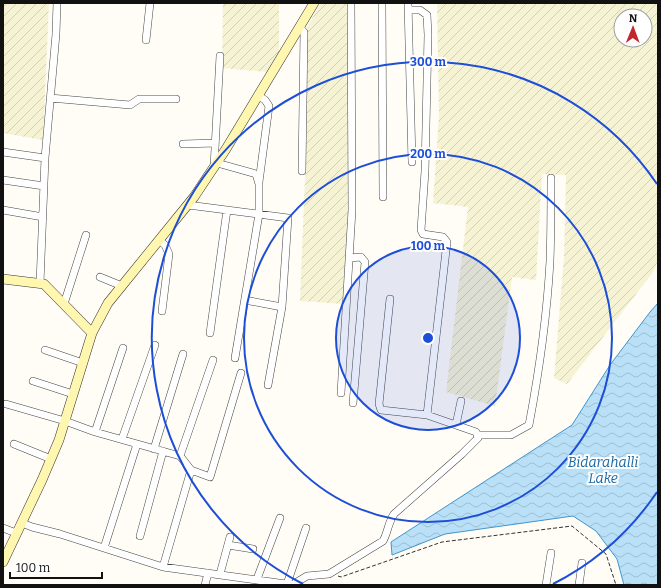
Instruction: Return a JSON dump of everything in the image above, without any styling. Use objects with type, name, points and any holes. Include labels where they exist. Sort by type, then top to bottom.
[{"type":"main road","points":[[3,562],[51,459],[65,421],[92,332],[108,303],[188,205],[216,165],[314,3]]},
{"type":"main road","points":[[3,279],[44,284],[92,332]]},
{"type":"street","points":[[40,284],[45,158],[56,34],[57,3]]},
{"type":"street","points":[[146,40],[150,3]]},
{"type":"street","points":[[307,3],[308,13]]},
{"type":"street","points":[[341,393],[352,206],[350,3]]},
{"type":"street","points":[[382,3],[383,197]]},
{"type":"street","points":[[412,162],[408,7],[420,10],[427,15],[428,35],[425,171],[421,230],[423,234],[443,237],[447,242],[427,415]]},
{"type":"street","points":[[299,27],[304,32],[302,171]]},
{"type":"street","points":[[220,56],[215,143],[216,165],[256,174],[259,184]]},
{"type":"street","points":[[235,358],[259,214],[259,184],[269,106],[259,96]]},
{"type":"street","points":[[50,98],[130,105],[139,99],[176,99]]},
{"type":"street","points":[[183,144],[215,143]]},
{"type":"street","points":[[3,152],[45,158]]},
{"type":"street","points":[[390,299],[379,404],[381,410],[427,415],[476,432],[478,435],[511,435],[528,426],[534,398],[542,340],[549,270],[551,178]]},
{"type":"street","points":[[3,180],[44,186]]},
{"type":"street","points":[[188,205],[288,218],[282,307],[268,385]]},
{"type":"street","points":[[3,210],[43,217]]},
{"type":"street","points":[[210,333],[228,210]]},
{"type":"street","points":[[64,304],[86,235]]},
{"type":"street","points":[[159,240],[165,245],[169,254],[162,311]]},
{"type":"street","points":[[350,258],[361,257],[365,262],[353,403]]},
{"type":"street","points":[[100,277],[122,286]]},
{"type":"street","points":[[245,300],[282,307]]},
{"type":"street","points":[[122,439],[155,345]]},
{"type":"street","points":[[95,432],[123,348]]},
{"type":"street","points":[[45,350],[83,363]]},
{"type":"street","points":[[154,449],[183,354]]},
{"type":"street","points":[[180,456],[213,360]]},
{"type":"street","points":[[6,404],[65,421],[95,432],[180,456],[191,470],[210,476],[241,373]]},
{"type":"street","points":[[34,381],[73,394]]},
{"type":"street","points":[[456,425],[461,401]]},
{"type":"street","points":[[22,523],[32,528],[60,534],[163,566],[290,585],[307,576],[329,574],[383,541],[387,533],[389,523],[394,514],[462,454],[478,438],[478,435]]},
{"type":"street","points":[[14,444],[51,459]]},
{"type":"street","points":[[104,548],[137,444]]},
{"type":"street","points":[[140,536],[163,451]]},
{"type":"street","points":[[163,566],[191,470]]},
{"type":"street","points":[[257,579],[280,518]]},
{"type":"street","points":[[3,528],[16,533]]},
{"type":"street","points":[[290,585],[306,528]]},
{"type":"street","points":[[220,574],[230,536]]},
{"type":"street","points":[[228,545],[253,549]]},
{"type":"street","points":[[546,585],[551,553]]},
{"type":"street","points":[[579,585],[582,563]]},
{"type":"street","points":[[205,585],[208,573]]},
{"type":"street","points":[[237,585],[239,577]]},
{"type":"path","points":[[329,574],[341,577],[442,542],[572,526],[606,554],[616,585]]},
{"type":"shaded area","points":[[3,3],[49,3],[43,140],[3,133]]},
{"type":"shaded area","points":[[223,3],[279,3],[279,52],[267,72],[222,68]]},
{"type":"shaded area","points":[[321,3],[349,3],[351,213],[345,304],[300,301],[307,127],[307,27]]},
{"type":"shaded area","points":[[437,3],[658,3],[658,261],[653,272],[567,384],[554,378],[564,257],[566,175],[542,174],[536,280],[512,277],[495,406],[446,392],[468,207],[433,203],[439,115]]},
{"type":"water","name":"Bidarahalli Lake","points":[[658,303],[658,585],[624,585],[617,559],[596,531],[573,516],[445,534],[392,555],[391,542],[572,425],[610,365]]}]
